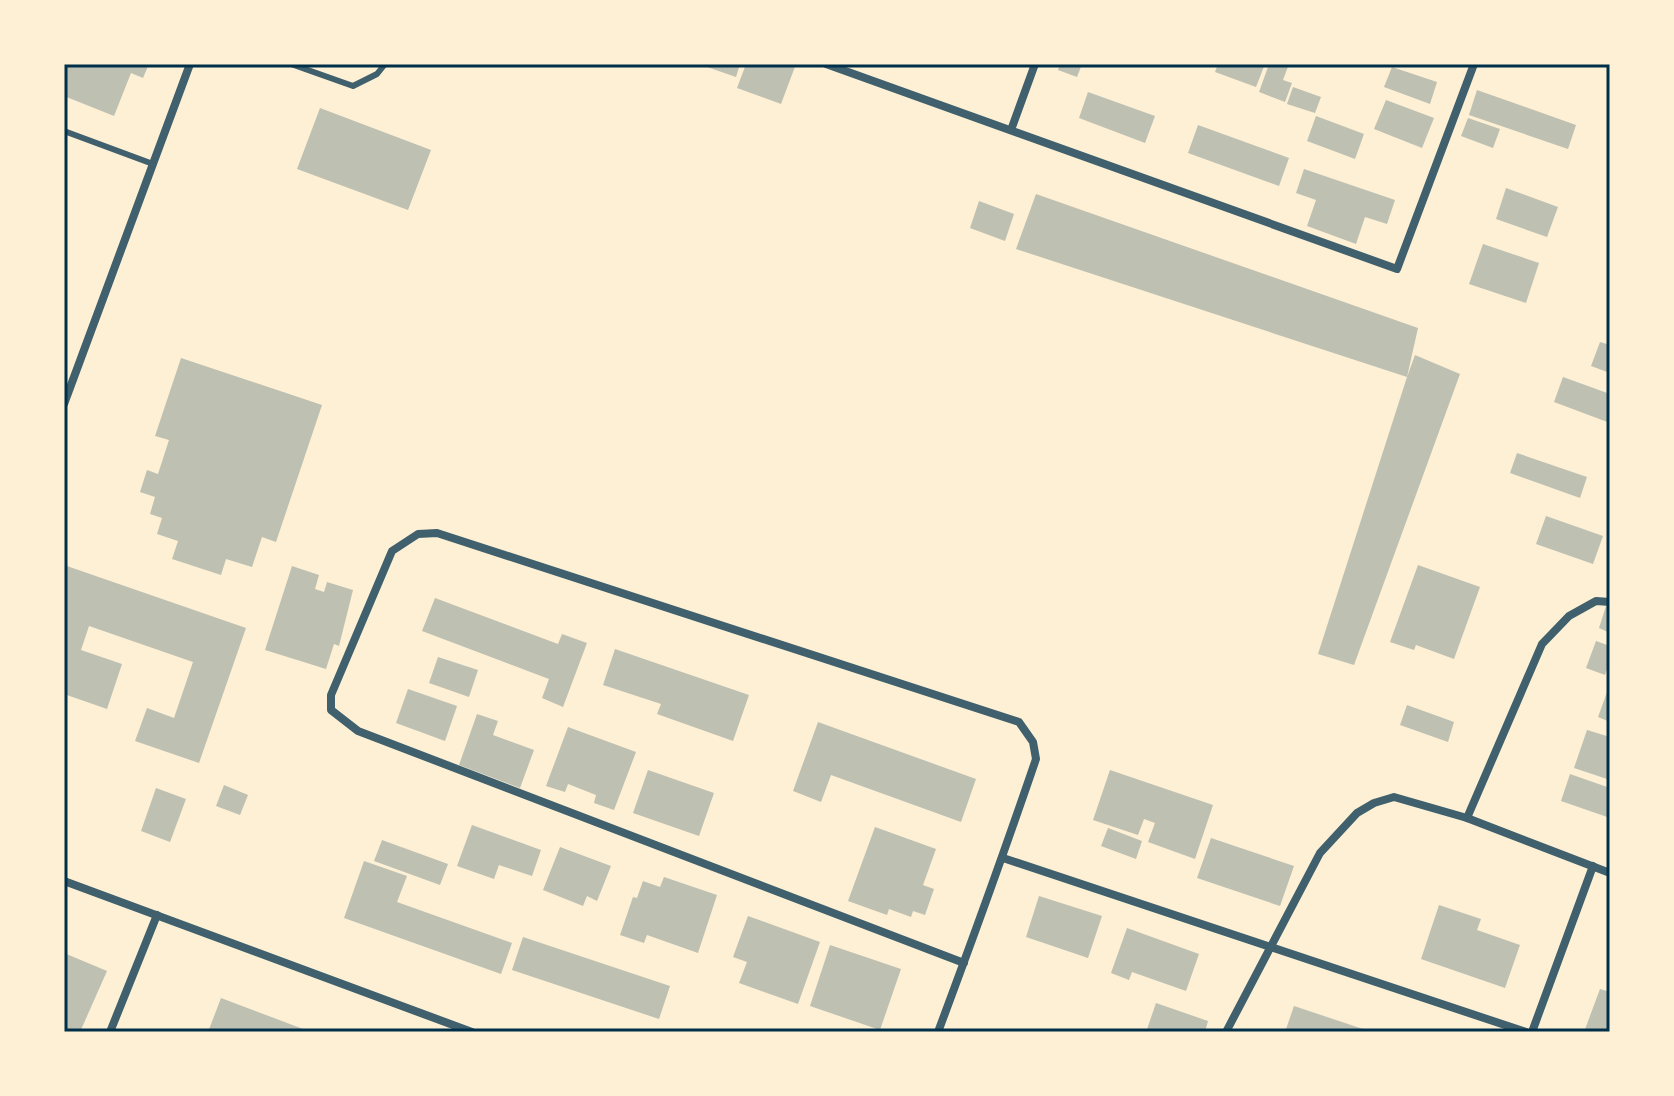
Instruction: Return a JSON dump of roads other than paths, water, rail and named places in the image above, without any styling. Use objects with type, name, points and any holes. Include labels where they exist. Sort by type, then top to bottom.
[{"type":"street","points":[[64,404],[190,64]]},
{"type":"street","points":[[826,64],[1397,269],[1474,64]]},
{"type":"street","points":[[1011,130],[1035,64]]},
{"type":"street","points":[[938,1032],[964,963],[1003,858],[1036,759],[1033,742],[1019,722],[437,533],[418,534],[392,551],[331,695],[331,710],[358,731],[964,963]]},
{"type":"street","points":[[1467,818],[1542,644],[1569,616],[1596,601],[1610,602]]},
{"type":"street","points":[[1226,1032],[1320,853],[1357,813],[1374,803],[1394,797],[1467,818],[1610,873]]},
{"type":"street","points":[[1003,858],[1529,1032],[1593,866]]},
{"type":"street","points":[[64,881],[472,1032]]},
{"type":"street","points":[[110,1032],[157,915]]},
{"type":"lane","points":[[291,64],[353,86],[377,74],[385,64]]},
{"type":"lane","points":[[64,131],[153,164]]}]
